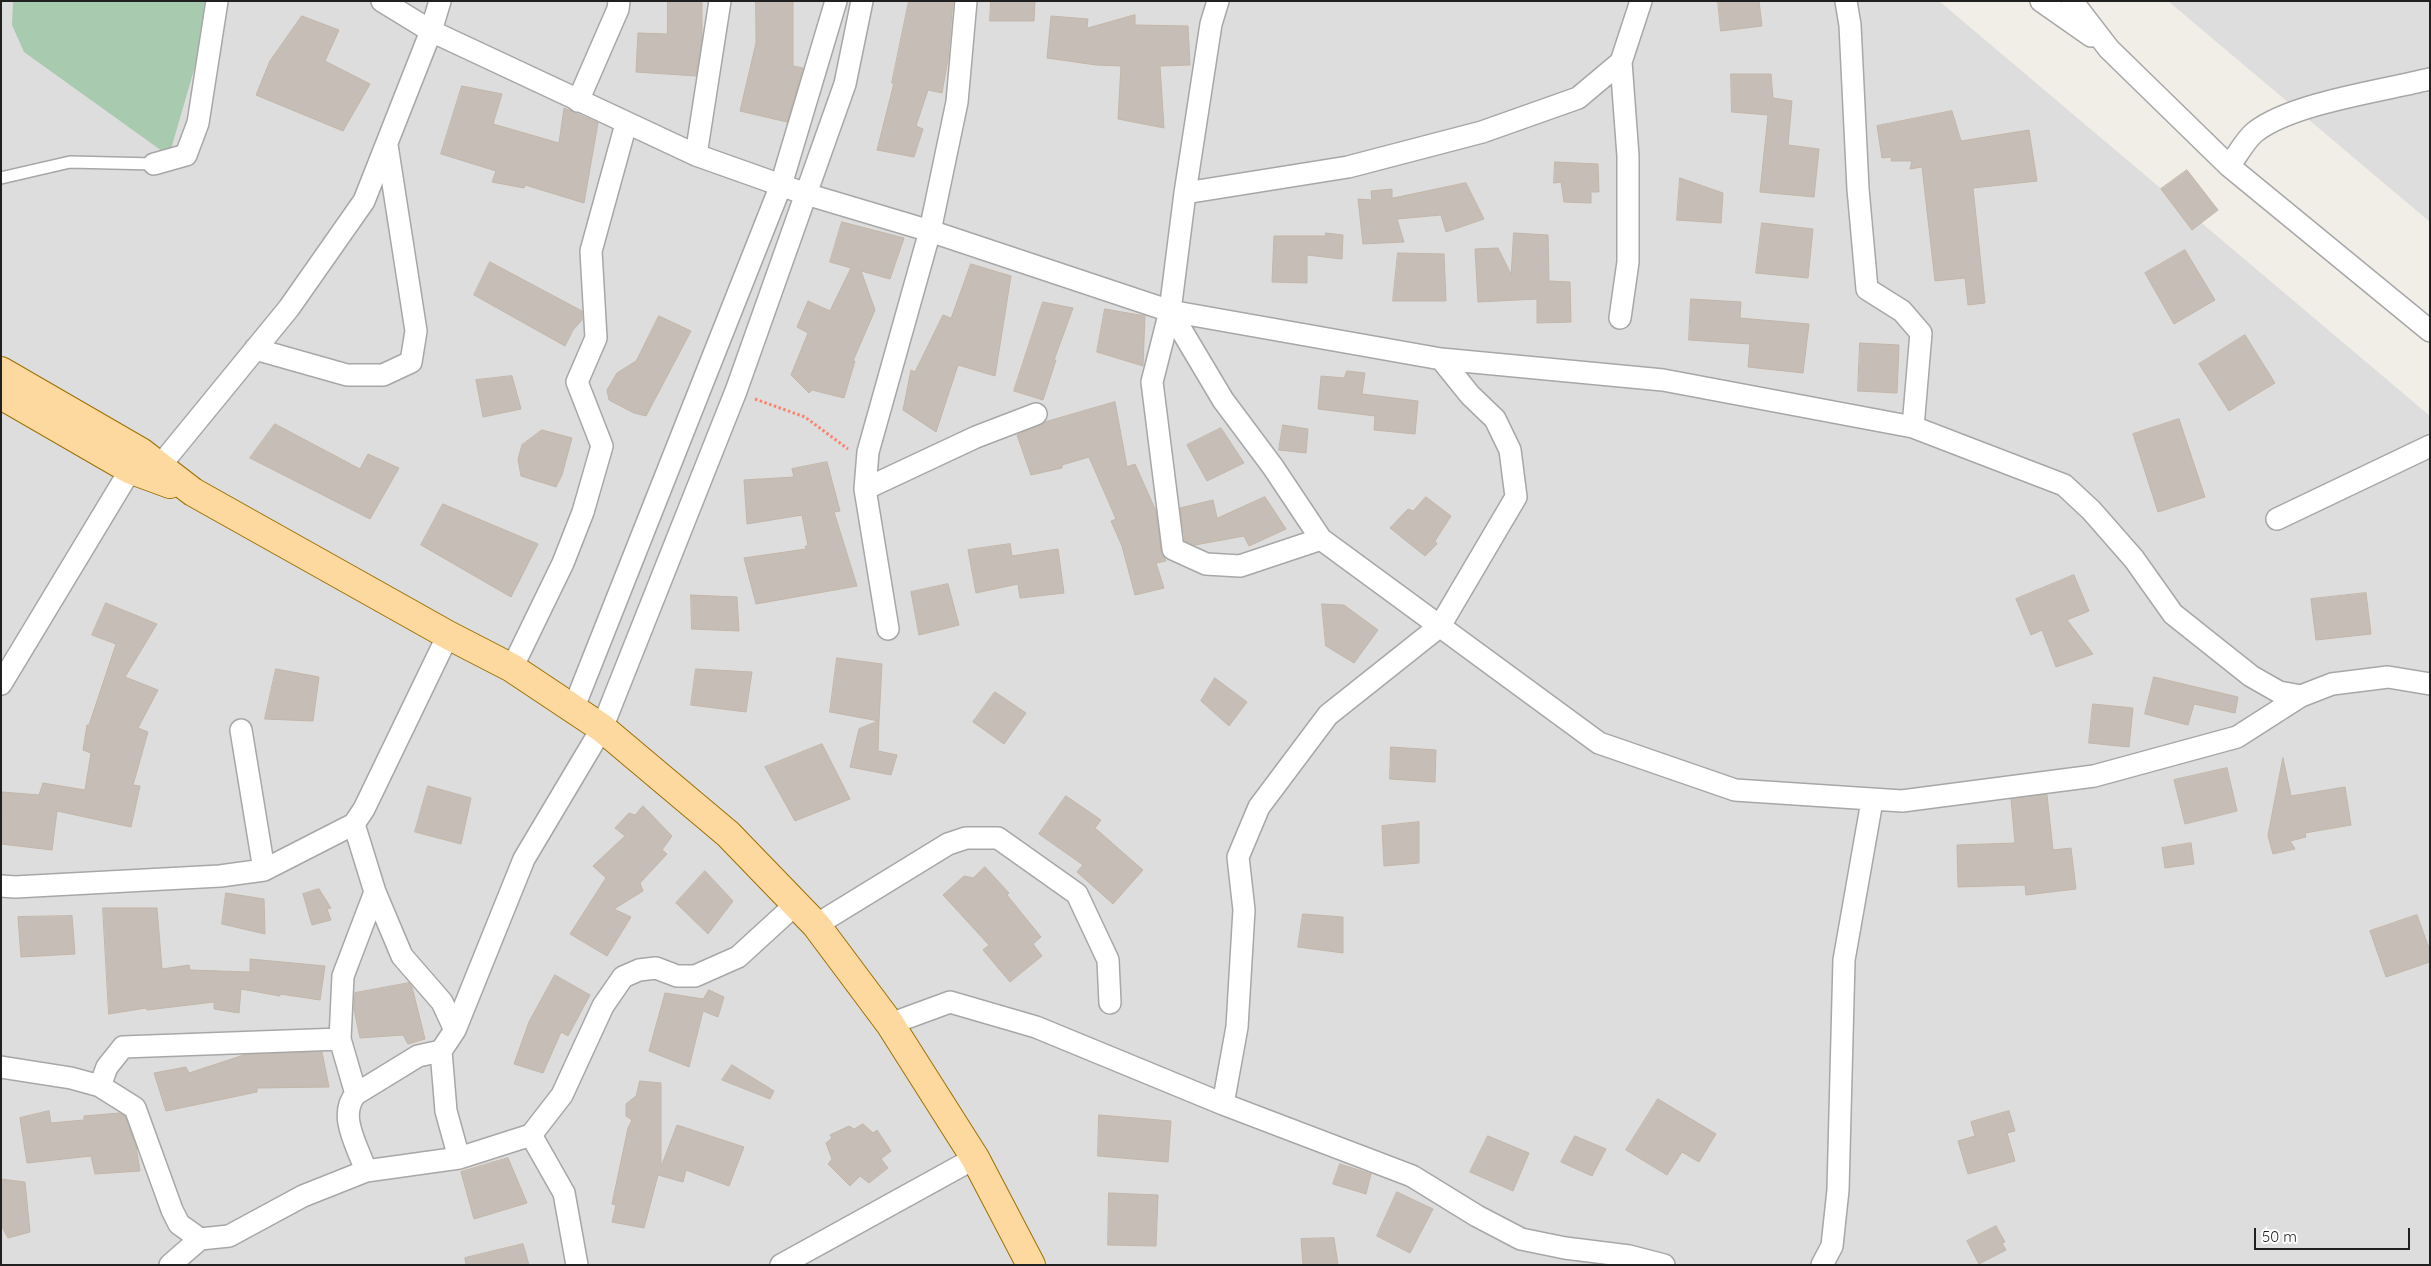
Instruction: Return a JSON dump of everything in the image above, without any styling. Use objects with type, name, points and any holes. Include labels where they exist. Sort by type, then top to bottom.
[{"type":"main road","points":[[1,371],[143,463],[448,635],[512,668],[574,707],[602,728],[728,834],[816,925],[890,1024],[975,1158],[1031,1265]]},
{"type":"main road","points":[[1,395],[143,463]]},
{"type":"street","points":[[154,164],[186,155],[198,123],[217,1]]},
{"type":"street","points":[[382,1],[431,31],[626,124],[696,155],[806,194],[930,231],[1170,311],[1441,359],[1663,380],[1914,427],[2064,485],[2091,510],[2134,559],[2173,614],[2250,676],[2279,692],[2301,696]]},
{"type":"street","points":[[1,684],[143,463],[256,349],[288,308],[364,201],[431,31],[440,1]]},
{"type":"street","points":[[578,101],[618,9],[619,1]]},
{"type":"street","points":[[696,155],[720,1]]},
{"type":"street","points":[[574,707],[781,185],[836,1]]},
{"type":"street","points":[[459,1158],[446,1111],[441,1051],[455,1030],[524,860],[602,728],[736,391],[845,84],[862,1]]},
{"type":"street","points":[[888,629],[865,489],[868,452],[930,231],[958,102],[966,1]]},
{"type":"street","points":[[1218,1],[1212,24],[1185,193],[1170,311],[1152,382],[1173,549],[1206,564],[1240,566],[1321,539]]},
{"type":"street","points":[[1620,318],[1628,262],[1628,166],[1620,62],[1641,1]]},
{"type":"street","points":[[1846,1],[1850,25],[1858,189],[1867,289],[1902,311],[1921,333],[1914,427]]},
{"type":"street","points":[[2041,1],[2110,49]]},
{"type":"street","points":[[2072,1],[2110,49],[2230,166],[2430,331]]},
{"type":"street","points":[[1185,193],[1348,166],[1482,132],[1578,98],[1620,62]]},
{"type":"street","points":[[2230,166],[2254,133],[2284,117],[2312,107],[2430,79]]},
{"type":"street","points":[[512,668],[563,563],[583,512],[602,446],[577,382],[596,338],[591,251],[626,124]]},
{"type":"street","points":[[256,349],[347,375],[383,375],[411,362],[416,331],[386,144]]},
{"type":"street","points":[[1170,311],[1223,400],[1273,466],[1321,539],[1600,743],[1735,790],[1902,801],[2094,776],[2237,737],[2301,696],[2332,684],[2388,677],[2430,684]]},
{"type":"street","points":[[1224,1104],[1238,1027],[1244,910],[1238,857],[1258,807],[1328,715],[1440,626],[1516,497],[1510,450],[1495,419],[1470,395],[1441,359]]},
{"type":"street","points":[[865,489],[976,437],[1036,414]]},
{"type":"street","points":[[2277,518],[2430,446]]},
{"type":"street","points":[[1,886],[15,887],[220,876],[264,870],[354,824],[364,809],[448,635]]},
{"type":"street","points":[[241,730],[264,870]]},
{"type":"street","points":[[1822,1265],[1832,1246],[1838,1190],[1844,960],[1872,800]]},
{"type":"street","points":[[354,824],[375,892],[402,956],[442,1002],[455,1030]]},
{"type":"street","points":[[816,925],[948,844],[966,838],[998,838],[1077,894],[1108,960],[1110,1003]]},
{"type":"street","points":[[356,1094],[340,1039],[343,976],[375,892]]},
{"type":"street","points":[[1,1067],[70,1078],[100,1086],[135,1108],[172,1210],[179,1224],[200,1238],[229,1236],[304,1196],[366,1171],[459,1158],[530,1135],[562,1095],[603,1006],[623,977],[639,970],[656,968],[677,976],[695,976],[738,957],[796,904]]},
{"type":"street","points":[[890,1024],[950,1002],[1036,1027],[1224,1104],[1412,1176],[1477,1216],[1563,1256],[1629,1256],[1664,1265]]},
{"type":"street","points":[[100,1086],[106,1067],[123,1047],[340,1039]]},
{"type":"street","points":[[366,1171],[348,1121],[347,1109],[349,1101],[356,1094],[418,1056],[441,1051]]},
{"type":"street","points":[[530,1135],[564,1193],[577,1265]]},
{"type":"street","points":[[780,1265],[975,1158]]},
{"type":"street","points":[[170,1265],[200,1238]]},
{"type":"lane","points":[[1,178],[70,162],[154,164]]},
{"type":"path","points":[[736,391],[805,417],[852,452],[868,452]]},
{"type":"shaded area","points":[[1,1],[1939,1],[2430,416],[2430,1265],[1,1265]]},
{"type":"shaded area","points":[[2168,1],[2430,1],[2430,222]]},
{"type":"green space","points":[[13,1],[214,1],[169,156],[24,52],[12,25]]},
{"type":"building","points":[[668,1],[702,1],[702,37],[696,76],[636,72],[638,33],[667,34]]},
{"type":"building","points":[[756,1],[793,1],[793,66],[803,68],[787,122],[740,111],[756,43]]},
{"type":"building","points":[[909,1],[953,1],[948,59],[942,93],[928,90],[916,126],[923,129],[914,157],[877,150],[894,83],[892,83]]},
{"type":"building","points":[[991,1],[1035,1],[1034,21],[990,21]]},
{"type":"building","points":[[1718,1],[1759,1],[1762,26],[1721,31]]},
{"type":"building","points":[[1135,15],[1135,25],[1188,26],[1190,65],[1160,66],[1164,128],[1118,119],[1121,66],[1096,65],[1047,58],[1051,16],[1088,19],[1087,28]]},
{"type":"building","points":[[302,16],[339,30],[325,61],[370,84],[343,131],[256,95],[270,61]]},
{"type":"building","points":[[1731,74],[1771,74],[1773,98],[1792,101],[1788,145],[1819,149],[1814,197],[1760,192],[1768,115],[1732,112]]},
{"type":"building","points":[[462,86],[502,94],[493,124],[559,143],[564,108],[598,123],[584,203],[525,185],[524,188],[492,182],[496,171],[441,154]]},
{"type":"building","points":[[1952,111],[1961,141],[2029,130],[2037,181],[1973,188],[1985,303],[1968,305],[1965,278],[1935,281],[1922,167],[1910,169],[1912,161],[1891,161],[1892,157],[1882,158],[1877,126]]},
{"type":"building","points":[[1555,162],[1598,164],[1599,192],[1591,192],[1591,203],[1564,202],[1561,182],[1554,183]]},
{"type":"building","points":[[2187,170],[2218,210],[2192,230],[2161,189]]},
{"type":"building","points":[[1680,178],[1723,193],[1721,223],[1677,220]]},
{"type":"building","points":[[1466,183],[1484,219],[1446,232],[1441,215],[1397,219],[1404,242],[1363,244],[1358,199],[1372,200],[1371,191],[1392,189],[1392,198]]},
{"type":"building","points":[[842,222],[904,238],[890,279],[861,271],[875,310],[853,361],[855,361],[844,398],[812,390],[809,393],[791,375],[808,333],[797,327],[808,301],[830,311],[851,268],[830,262]]},
{"type":"building","points":[[1762,223],[1813,229],[1808,278],[1756,273]]},
{"type":"building","points":[[1326,233],[1343,235],[1342,259],[1307,255],[1307,283],[1272,282],[1274,236],[1325,236]]},
{"type":"building","points":[[1514,233],[1548,235],[1549,281],[1570,282],[1571,322],[1537,323],[1537,299],[1478,302],[1475,249],[1498,248],[1511,274]]},
{"type":"building","points":[[2185,250],[2215,300],[2174,324],[2145,273]]},
{"type":"building","points":[[1398,253],[1444,254],[1446,301],[1393,301]]},
{"type":"building","points":[[490,262],[582,311],[582,320],[573,330],[565,346],[474,295]]},
{"type":"building","points":[[971,264],[1011,276],[995,376],[958,365],[936,432],[903,410],[911,370],[915,372],[943,315],[951,318]]},
{"type":"building","points":[[1691,299],[1741,302],[1740,318],[1809,324],[1803,373],[1748,367],[1750,344],[1689,340]]},
{"type":"building","points":[[1043,302],[1073,308],[1054,360],[1056,360],[1043,400],[1014,391]]},
{"type":"building","points":[[1105,309],[1145,316],[1143,366],[1097,352]]},
{"type":"building","points":[[659,316],[691,331],[646,416],[634,413],[609,400],[607,390],[617,373],[636,361]]},
{"type":"building","points":[[2245,335],[2275,383],[2229,411],[2199,364]]},
{"type":"building","points":[[1860,343],[1899,345],[1897,393],[1858,391]]},
{"type":"building","points":[[1347,371],[1365,373],[1362,394],[1418,401],[1415,434],[1374,430],[1375,416],[1318,409],[1321,376],[1344,378]]},
{"type":"building","points":[[512,376],[521,409],[483,417],[476,380]]},
{"type":"building","points":[[1115,402],[1127,467],[1135,464],[1156,511],[1161,551],[1166,561],[1156,563],[1164,588],[1135,595],[1122,546],[1111,521],[1116,519],[1089,457],[1062,465],[1062,468],[1031,475],[1017,435],[1045,422]]},
{"type":"building","points":[[2179,419],[2205,497],[2158,512],[2133,434]]},
{"type":"building","points":[[275,424],[360,469],[368,454],[399,468],[370,519],[250,458]]},
{"type":"building","points":[[1283,425],[1308,429],[1306,453],[1279,450]]},
{"type":"building","points":[[1221,428],[1244,463],[1207,481],[1187,445]]},
{"type":"building","points":[[542,430],[572,438],[562,475],[556,487],[521,476],[518,459],[522,445]]},
{"type":"building","points":[[827,462],[840,511],[834,512],[857,586],[756,604],[744,558],[806,549],[805,546],[808,546],[802,515],[747,524],[744,480],[794,477],[792,469]]},
{"type":"building","points":[[1265,497],[1286,529],[1249,546],[1244,536],[1195,545],[1185,541],[1180,508],[1213,500],[1217,518]]},
{"type":"building","points":[[1426,497],[1451,516],[1435,541],[1437,544],[1425,556],[1390,528],[1408,509],[1413,511]]},
{"type":"building","points":[[443,504],[538,544],[511,597],[421,545]]},
{"type":"building","points":[[1010,544],[1012,556],[1058,549],[1064,593],[1020,598],[1018,584],[976,593],[968,550]]},
{"type":"building","points":[[2074,575],[2089,611],[2067,620],[2093,654],[2056,667],[2042,630],[2031,635],[2016,599]]},
{"type":"building","points":[[948,584],[959,625],[919,635],[911,592]]},
{"type":"building","points":[[2366,593],[2371,634],[2316,640],[2311,599]]},
{"type":"building","points":[[691,595],[737,597],[739,631],[692,629]]},
{"type":"building","points":[[106,603],[157,624],[125,677],[158,690],[138,728],[148,732],[133,785],[140,786],[131,827],[57,811],[52,850],[1,844],[2,792],[39,795],[43,783],[85,790],[91,753],[83,750],[87,725],[89,725],[116,644],[92,635]]},
{"type":"building","points":[[1322,604],[1344,605],[1378,630],[1354,663],[1326,646]]},
{"type":"building","points":[[837,658],[882,664],[879,721],[830,712]]},
{"type":"building","points":[[276,669],[319,677],[313,721],[265,719]]},
{"type":"building","points":[[696,669],[752,672],[746,712],[691,705]]},
{"type":"building","points":[[2154,677],[2238,697],[2235,713],[2194,704],[2188,725],[2145,714]]},
{"type":"building","points":[[1215,678],[1247,702],[1229,726],[1201,701]]},
{"type":"building","points":[[995,692],[1026,713],[1004,744],[973,722]]},
{"type":"building","points":[[2093,704],[2133,708],[2129,747],[2089,743]]},
{"type":"building","points":[[879,721],[878,751],[897,755],[891,775],[850,767],[859,729]]},
{"type":"building","points":[[822,744],[850,799],[795,821],[765,767]]},
{"type":"building","points":[[1391,747],[1436,750],[1435,782],[1390,779]]},
{"type":"building","points":[[2283,758],[2291,796],[2345,787],[2351,825],[2305,833],[2306,837],[2290,841],[2295,849],[2273,854],[2268,836]]},
{"type":"building","points":[[2227,768],[2237,811],[2185,824],[2174,780]]},
{"type":"building","points":[[428,786],[471,798],[461,844],[415,832]]},
{"type":"building","points":[[2047,795],[2053,850],[2071,848],[2076,889],[2026,895],[2025,885],[1958,887],[1957,845],[2015,843],[2011,799]]},
{"type":"building","points":[[1066,796],[1101,820],[1095,828],[1143,870],[1113,904],[1077,872],[1083,865],[1039,834]]},
{"type":"building","points":[[643,806],[672,836],[662,850],[667,854],[640,883],[643,891],[614,909],[631,917],[607,956],[570,934],[606,878],[593,866],[625,836],[615,828],[629,813],[635,815]]},
{"type":"building","points":[[1419,822],[1419,863],[1384,866],[1382,826]]},
{"type":"building","points":[[2191,843],[2194,864],[2165,868],[2162,848]]},
{"type":"building","points":[[985,867],[1009,893],[1007,895],[1041,937],[1033,944],[1042,956],[1010,982],[983,950],[989,945],[943,895],[964,876],[973,878]]},
{"type":"building","points":[[705,871],[733,901],[708,934],[676,903]]},
{"type":"building","points":[[319,889],[331,908],[327,909],[331,920],[312,925],[303,894]]},
{"type":"building","points":[[226,893],[264,899],[265,934],[222,924]]},
{"type":"building","points":[[103,908],[157,908],[162,969],[189,965],[190,970],[250,972],[250,959],[325,966],[320,1000],[280,994],[280,996],[241,989],[239,1013],[214,1009],[214,1002],[147,1010],[146,1008],[109,1014]]},
{"type":"building","points":[[1303,914],[1343,917],[1343,953],[1298,947]]},
{"type":"building","points":[[2417,915],[2430,951],[2430,962],[2386,977],[2370,931]]},
{"type":"building","points":[[72,916],[75,954],[21,957],[18,917]]},
{"type":"building","points":[[555,975],[590,995],[568,1036],[561,1032],[543,1073],[514,1064],[529,1022]]},
{"type":"building","points":[[409,983],[412,987],[425,1039],[408,1044],[403,1035],[360,1038],[354,1009],[355,993]]},
{"type":"building","points":[[709,990],[724,997],[718,1017],[703,1011],[689,1067],[649,1051],[665,993],[703,999]]},
{"type":"building","points":[[322,1052],[329,1087],[257,1088],[257,1092],[166,1111],[154,1073],[186,1067],[189,1073],[244,1055]]},
{"type":"building","points":[[732,1065],[774,1091],[770,1099],[722,1080]]},
{"type":"building","points":[[640,1081],[661,1083],[661,1167],[677,1125],[744,1147],[729,1186],[686,1170],[683,1182],[658,1175],[644,1228],[612,1222],[616,1205],[612,1204],[628,1128],[632,1120],[626,1116],[626,1104],[636,1096]]},
{"type":"building","points":[[1658,1099],[1716,1134],[1699,1162],[1682,1152],[1667,1175],[1626,1150]]},
{"type":"building","points":[[49,1111],[51,1123],[84,1120],[84,1116],[119,1113],[125,1116],[136,1146],[140,1171],[95,1174],[91,1156],[27,1163],[20,1118]]},
{"type":"building","points":[[2009,1111],[2015,1131],[2007,1133],[2015,1161],[1968,1174],[1958,1141],[1975,1136],[1971,1122]]},
{"type":"building","points":[[1099,1115],[1171,1121],[1168,1162],[1098,1156]]},
{"type":"building","points":[[863,1124],[873,1133],[877,1130],[891,1151],[881,1159],[888,1168],[869,1183],[860,1176],[850,1186],[828,1164],[832,1159],[826,1143],[832,1138],[830,1135],[849,1126],[854,1129]]},
{"type":"building","points":[[1488,1136],[1529,1153],[1513,1191],[1470,1172]]},
{"type":"building","points":[[1575,1136],[1606,1149],[1592,1176],[1561,1162]]},
{"type":"building","points":[[508,1158],[527,1203],[474,1219],[461,1172]]},
{"type":"building","points":[[1340,1164],[1371,1174],[1366,1194],[1333,1184]]},
{"type":"building","points":[[1,1179],[25,1182],[30,1232],[8,1238],[1,1225]]},
{"type":"building","points":[[1397,1192],[1433,1209],[1410,1253],[1377,1236]]},
{"type":"building","points":[[1109,1193],[1158,1195],[1156,1246],[1108,1245]]},
{"type":"building","points":[[1996,1226],[2005,1242],[2002,1243],[2006,1250],[1979,1264],[1967,1241]]},
{"type":"building","points":[[1334,1238],[1338,1265],[1303,1265],[1301,1239]]},
{"type":"building","points":[[523,1244],[529,1265],[466,1265],[465,1258]]}]
